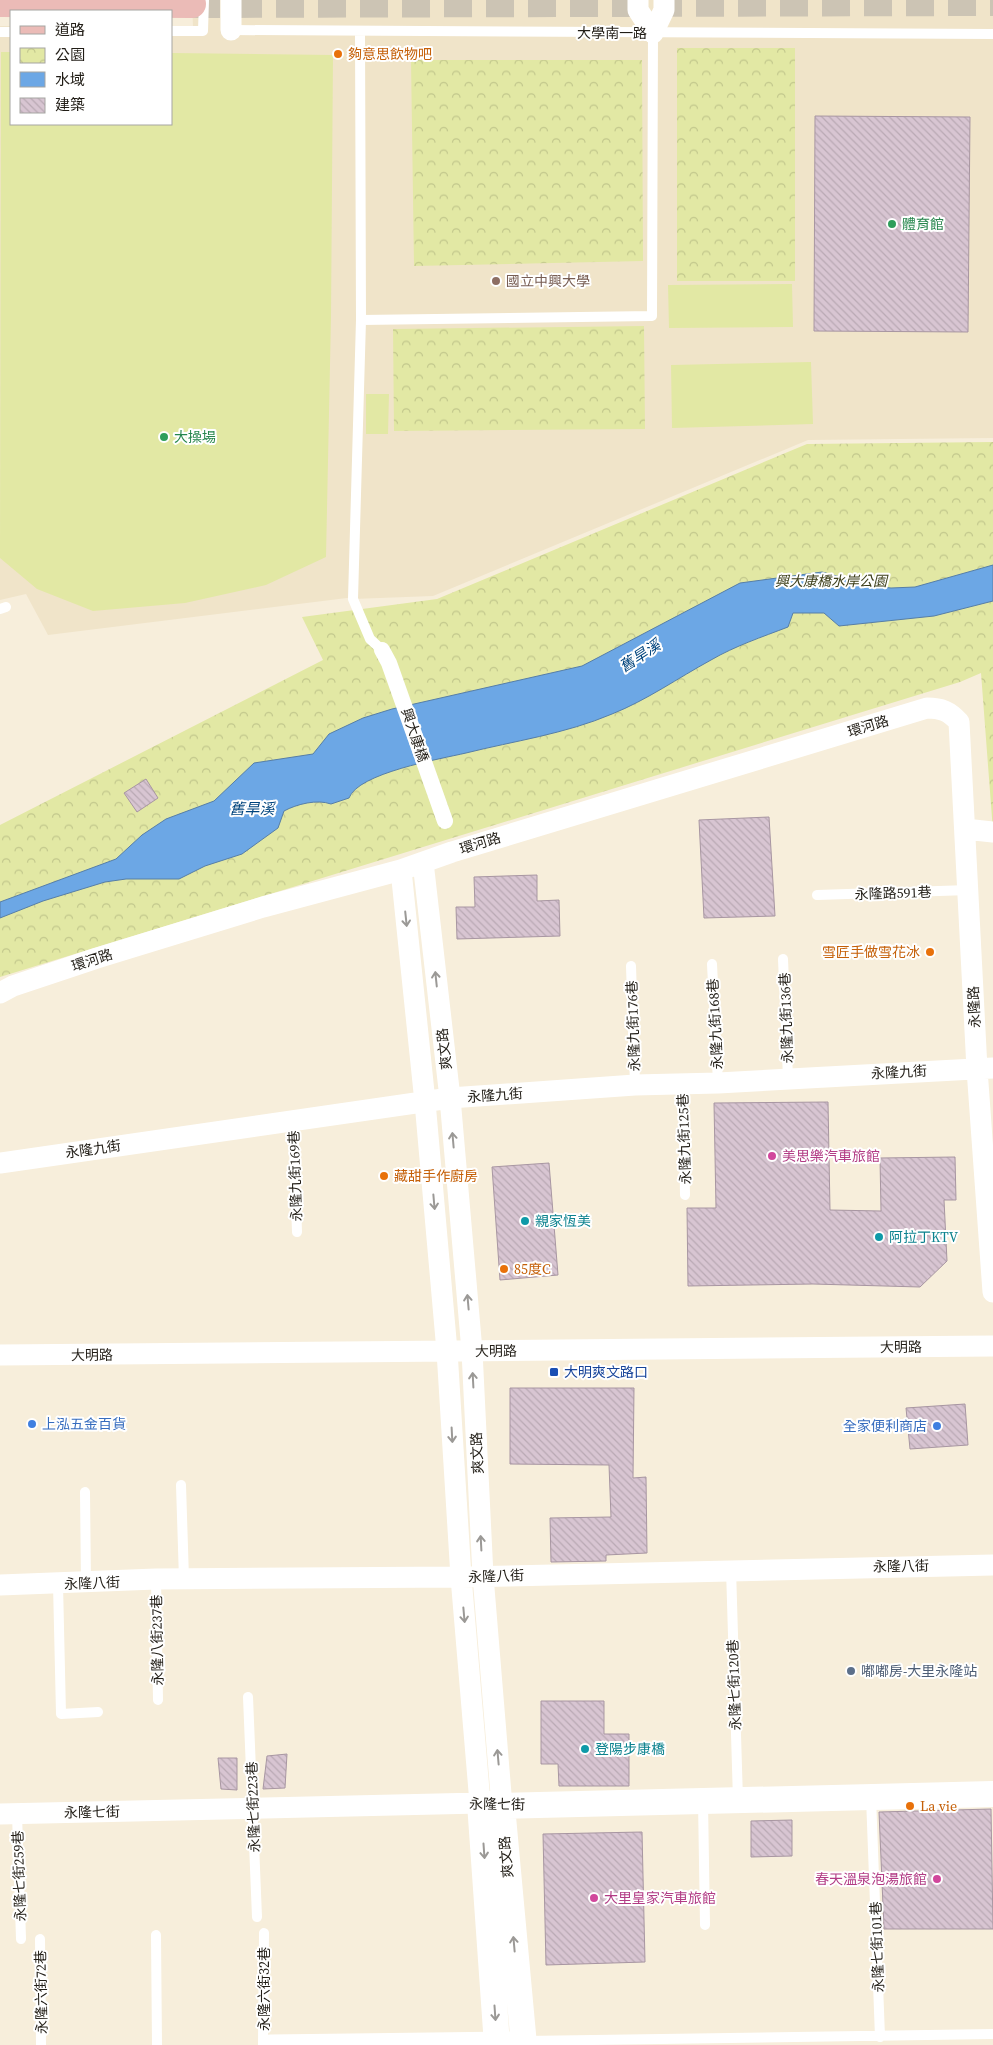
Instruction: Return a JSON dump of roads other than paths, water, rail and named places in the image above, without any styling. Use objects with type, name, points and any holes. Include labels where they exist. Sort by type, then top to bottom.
[{"type":"main road","points":[[0,2],[124,10]]},
{"type":"main road","points":[[172,13],[186,14]]},
{"type":"street","points":[[231,0],[231,30]]},
{"type":"street","points":[[638,0],[638,10],[653,33]]},
{"type":"street","points":[[653,33],[664,10],[664,0]]},
{"type":"street","name":"興大康橋","points":[[382,650],[389,663],[445,821]]},
{"type":"street","name":"環河路","points":[[0,993],[13,986],[115,952],[263,907],[401,870],[927,708],[947,711],[959,722]]},
{"type":"street","name":"永隆路","points":[[959,722],[969,890],[985,1068],[993,1292]]},
{"type":"street","points":[[965,828],[993,832]]},
{"type":"street","name":"爽文路","points":[[423,862],[450,1098],[472,1351],[483,1576],[497,2044]]},
{"type":"street","name":"爽文路","points":[[401,870],[426,1102],[447,1352],[461,1577],[524,2043]]},
{"type":"street","name":"永隆九街","points":[[0,1162],[450,1098],[635,1085],[718,1083],[985,1068]]},
{"type":"street","name":"大明路","points":[[0,1356],[993,1346]]},
{"type":"street","name":"永隆八街","points":[[0,1585],[156,1580],[461,1577],[993,1564]]},
{"type":"street","name":"永隆七街","points":[[9,1814],[993,1794]]},
{"type":"street","points":[[270,2045],[368,2042],[524,2043]]},
{"type":"lane","name":"大學南一路","points":[[231,30],[993,34]]},
{"type":"lane","points":[[360,32],[361,320],[353,599],[370,639],[382,650]]},
{"type":"lane","points":[[361,320],[652,316],[653,33]]},
{"type":"lane","name":"永隆路591巷","points":[[817,895],[969,890]]},
{"type":"lane","name":"永隆九街136巷","points":[[783,959],[788,1078]]},
{"type":"lane","name":"永隆九街168巷","points":[[712,964],[718,1083]]},
{"type":"lane","name":"永隆九街176巷","points":[[631,966],[635,1085]]},
{"type":"lane","name":"永隆九街125巷","points":[[682,1084],[686,1195]]},
{"type":"lane","name":"永隆九街169巷","points":[[293,1120],[296,1232]]},
{"type":"lane","points":[[181,1485],[184,1580]]},
{"type":"lane","points":[[85,1492],[86,1583]]},
{"type":"lane","name":"永隆七街120巷","points":[[730,1569],[738,1800]]},
{"type":"lane","name":"永隆八街237巷","points":[[156,1580],[158,1700]]},
{"type":"lane","points":[[58,1584],[61,1714],[98,1712]]},
{"type":"lane","name":"永隆七街223巷","points":[[248,1697],[256,1917]]},
{"type":"lane","name":"永隆七街101巷","points":[[872,1796],[880,2037]]},
{"type":"lane","points":[[703,1800],[705,1924]]},
{"type":"lane","name":"永隆七街259巷","points":[[9,1814],[21,1939]]},
{"type":"lane","name":"永隆六街32巷","points":[[263,2045],[264,1933]]},
{"type":"lane","points":[[156,1935],[156,2045]]},
{"type":"lane","name":"永隆六街72巷","points":[[40,1939],[41,2045]]},
{"type":"lane","points":[[524,2043],[708,2042],[993,2034]]},
{"type":"water","name":"舊旱溪","points":[[993,565],[993,601],[934,616],[839,626],[824,613],[793,613],[788,627],[729,650],[638,702],[594,721],[576,727],[401,768],[367,781],[356,789],[349,798],[331,804],[313,802],[295,806],[284,811],[278,828],[242,854],[205,866],[179,879],[126,879],[105,882],[43,901],[0,918],[0,902],[116,859],[142,835],[166,819],[214,801],[254,763],[313,754],[329,734],[363,718],[392,709],[582,666],[740,583],[822,572],[873,586],[891,588],[915,587]]},
{"type":"tunnel","points":[[192,4],[993,2]]},
{"type":"place","name":"夠意思飲物吧","points":[[338,54]]},
{"type":"place","name":"體育館","points":[[892,224]]},
{"type":"place","name":"國立中興大學","points":[[496,281]]},
{"type":"place","name":"大操場","points":[[164,437]]},
{"type":"place","name":"雪匠手做雪花冰","points":[[930,952]]},
{"type":"place","name":"美思樂汽車旅館","points":[[772,1156]]},
{"type":"place","name":"藏甜手作廚房","points":[[384,1176]]},
{"type":"place","name":"親家恆美","points":[[525,1221]]},
{"type":"place","name":"阿拉丁KTV","points":[[879,1237]]},
{"type":"place","name":"85度C","points":[[504,1269]]},
{"type":"place","name":"大明爽文路口","points":[[554,1372]]},
{"type":"place","name":"上泓五金百貨","points":[[32,1424]]},
{"type":"place","name":"全家便利商店","points":[[937,1426]]},
{"type":"place","name":"嘟嘟房-大里永隆站","points":[[851,1671]]},
{"type":"place","name":"登陽步康橋","points":[[585,1749]]},
{"type":"place","name":"La vie","points":[[910,1806]]},
{"type":"place","name":"春天溫泉泡湯旅館","points":[[937,1879]]},
{"type":"place","name":"大里皇家汽車旅館","points":[[594,1898]]},
{"type":"park label","name":"興大康橋水岸公園","points":[[831,581]]}]
